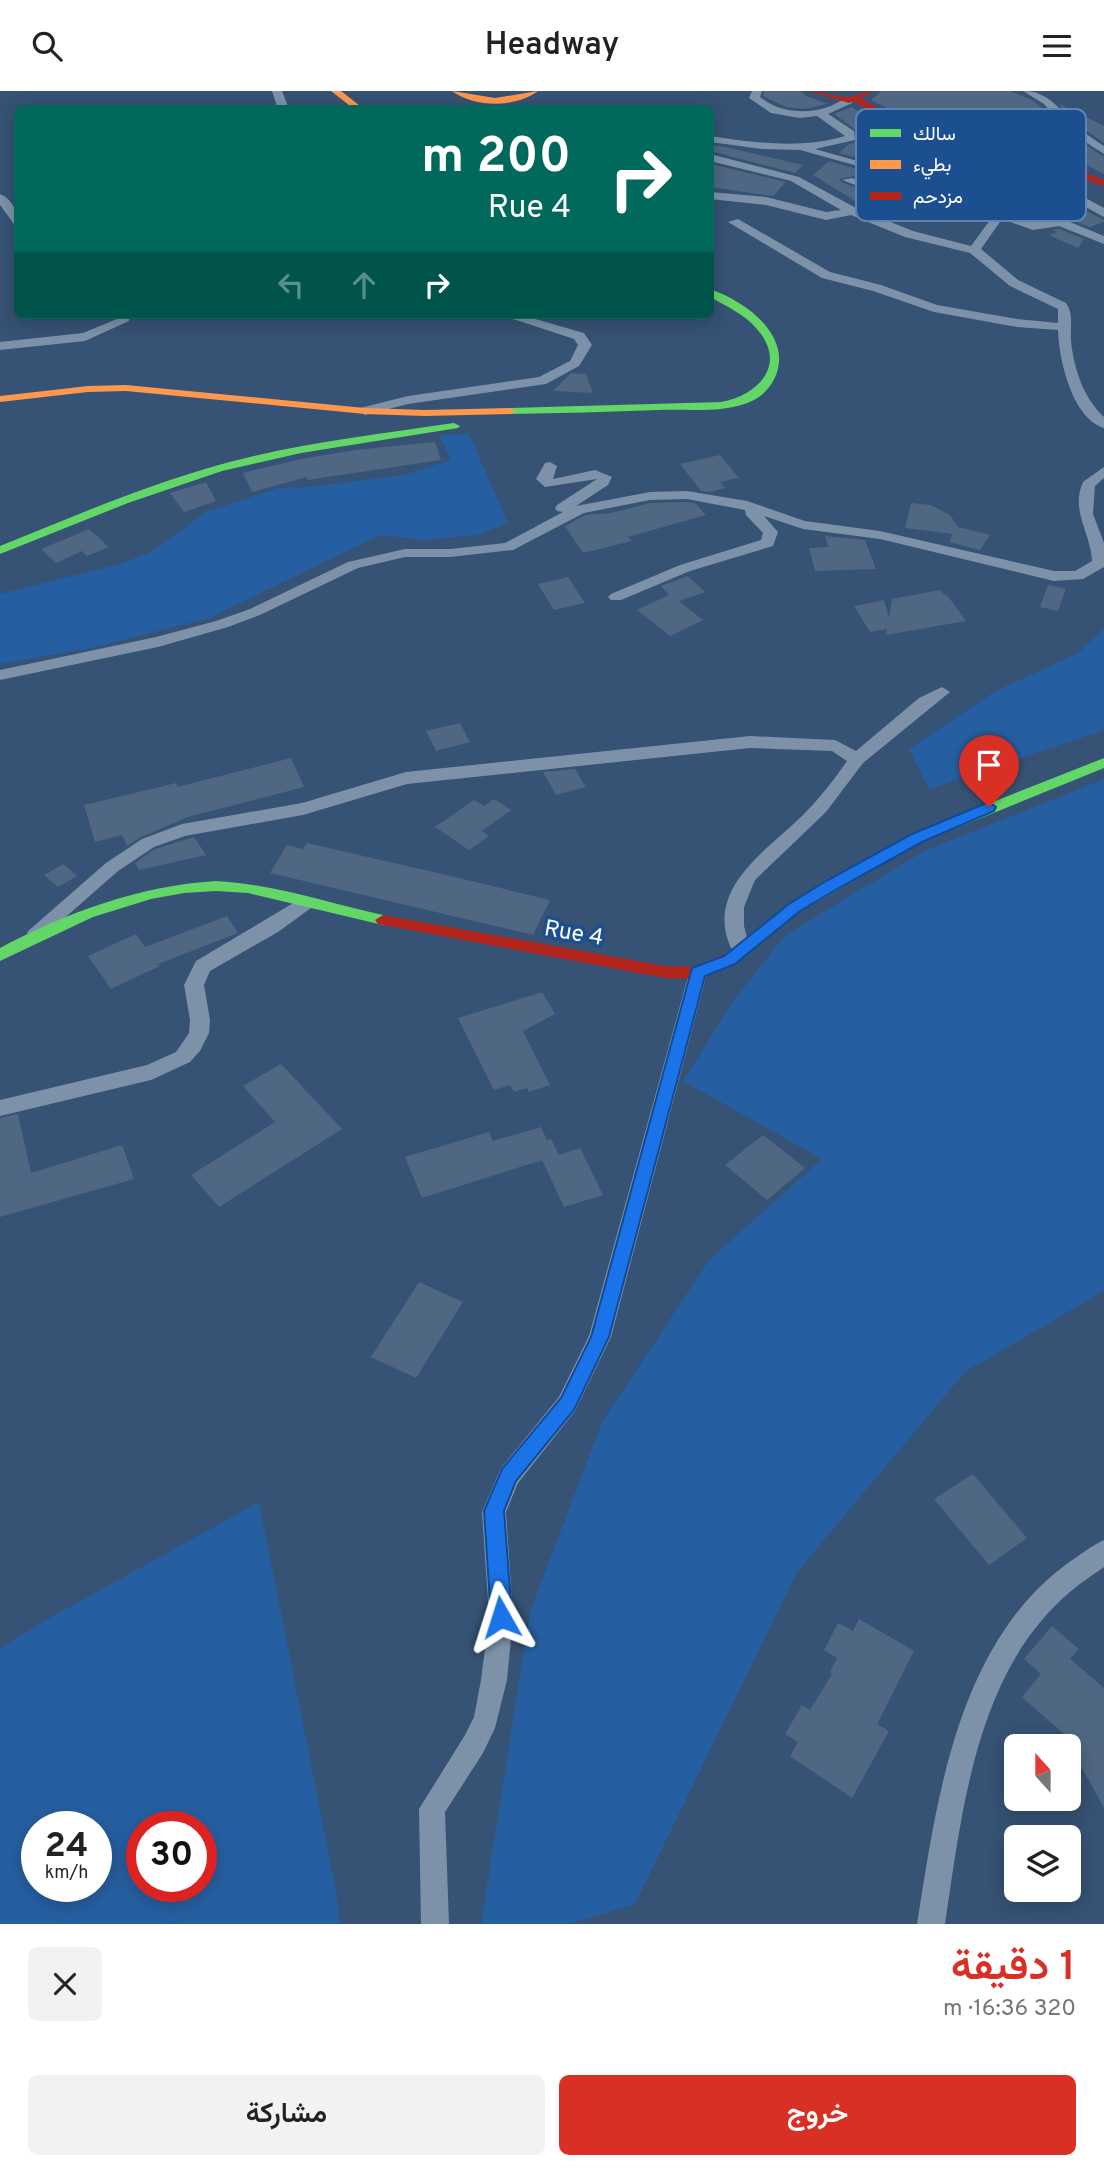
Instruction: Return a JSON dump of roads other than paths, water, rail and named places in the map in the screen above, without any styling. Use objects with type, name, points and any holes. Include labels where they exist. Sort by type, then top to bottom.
[{"type":"street","points":[[335,91],[354,105]]},
{"type":"street","points":[[456,91],[480,100],[509,105],[534,91]]},
{"type":"street","points":[[757,91],[754,99],[762,106],[795,114],[820,113],[859,97]]},
{"type":"street","points":[[812,91],[859,97]]},
{"type":"street","points":[[1028,91],[1048,102],[1055,109]]},
{"type":"street","points":[[799,148],[851,138],[850,133],[820,113]]},
{"type":"street","points":[[1086,139],[1104,151]]},
{"type":"street","points":[[714,140],[739,146],[799,148],[856,163]]},
{"type":"street","points":[[714,158],[795,179],[856,213]]},
{"type":"street","points":[[1086,176],[1104,183]]},
{"type":"street","points":[[848,180],[856,183]]},
{"type":"street","points":[[714,195],[766,201],[826,216],[852,211]]},
{"type":"street","points":[[0,197],[14,216]]},
{"type":"street","points":[[1086,203],[1104,213]]},
{"type":"street","points":[[877,221],[909,234],[974,250],[1014,283],[1062,306],[1065,310],[1065,353],[1082,395],[1093,414],[1104,424]]},
{"type":"street","points":[[974,250],[995,221]]},
{"type":"street","points":[[1019,221],[1033,226],[1060,222],[1104,240]]},
{"type":"street","points":[[734,222],[826,275],[877,288],[934,308],[1017,324],[1063,327]]},
{"type":"street","points":[[0,399],[126,388],[365,411],[425,413],[721,405],[752,396],[772,377],[776,365],[770,338],[749,316],[714,294]]},
{"type":"street","points":[[0,346],[85,337],[123,319]]},
{"type":"street","points":[[365,411],[408,400],[541,381],[572,365],[583,355],[585,345],[579,336],[521,319]]},
{"type":"street","points":[[0,550],[146,491],[248,461],[328,445],[561,409]]},
{"type":"street","points":[[521,542],[605,479],[604,476],[595,474],[550,484],[543,479],[550,466]]},
{"type":"street","points":[[0,675],[158,642],[222,624],[255,612],[353,565],[380,557],[485,551],[521,542],[580,509],[649,496],[687,495],[742,504],[803,525],[880,535],[1065,578],[1088,572],[1100,563],[1101,557],[1093,540],[1086,512],[1088,485],[1104,471]]},
{"type":"street","points":[[616,597],[685,568],[768,543],[771,536],[768,529],[742,504]]},
{"type":"street","points":[[741,949],[733,917],[736,898],[743,881],[819,808],[842,783],[857,759],[925,702],[942,692]]},
{"type":"street","points":[[30,937],[112,867],[148,843],[182,831],[303,809],[406,778],[750,742],[835,746],[857,759]]},
{"type":"street","name":"Rue 4","points":[[0,955],[30,937],[117,905],[201,888],[253,889],[305,903],[665,972],[698,972],[729,960],[795,907],[917,838],[1104,764]]},
{"type":"street","points":[[0,1108],[151,1072],[183,1057],[193,1046],[199,1033],[200,1020],[194,985],[203,966],[271,927],[305,903]]},
{"type":"street","points":[[435,1924],[430,1851],[432,1809],[474,1744],[486,1719],[494,1680],[501,1617],[494,1511],[509,1476],[567,1404],[600,1337],[698,972]]},
{"type":"street","points":[[932,1924],[947,1819],[965,1742],[979,1705],[1010,1644],[1033,1612],[1061,1584],[1104,1552]]}]
